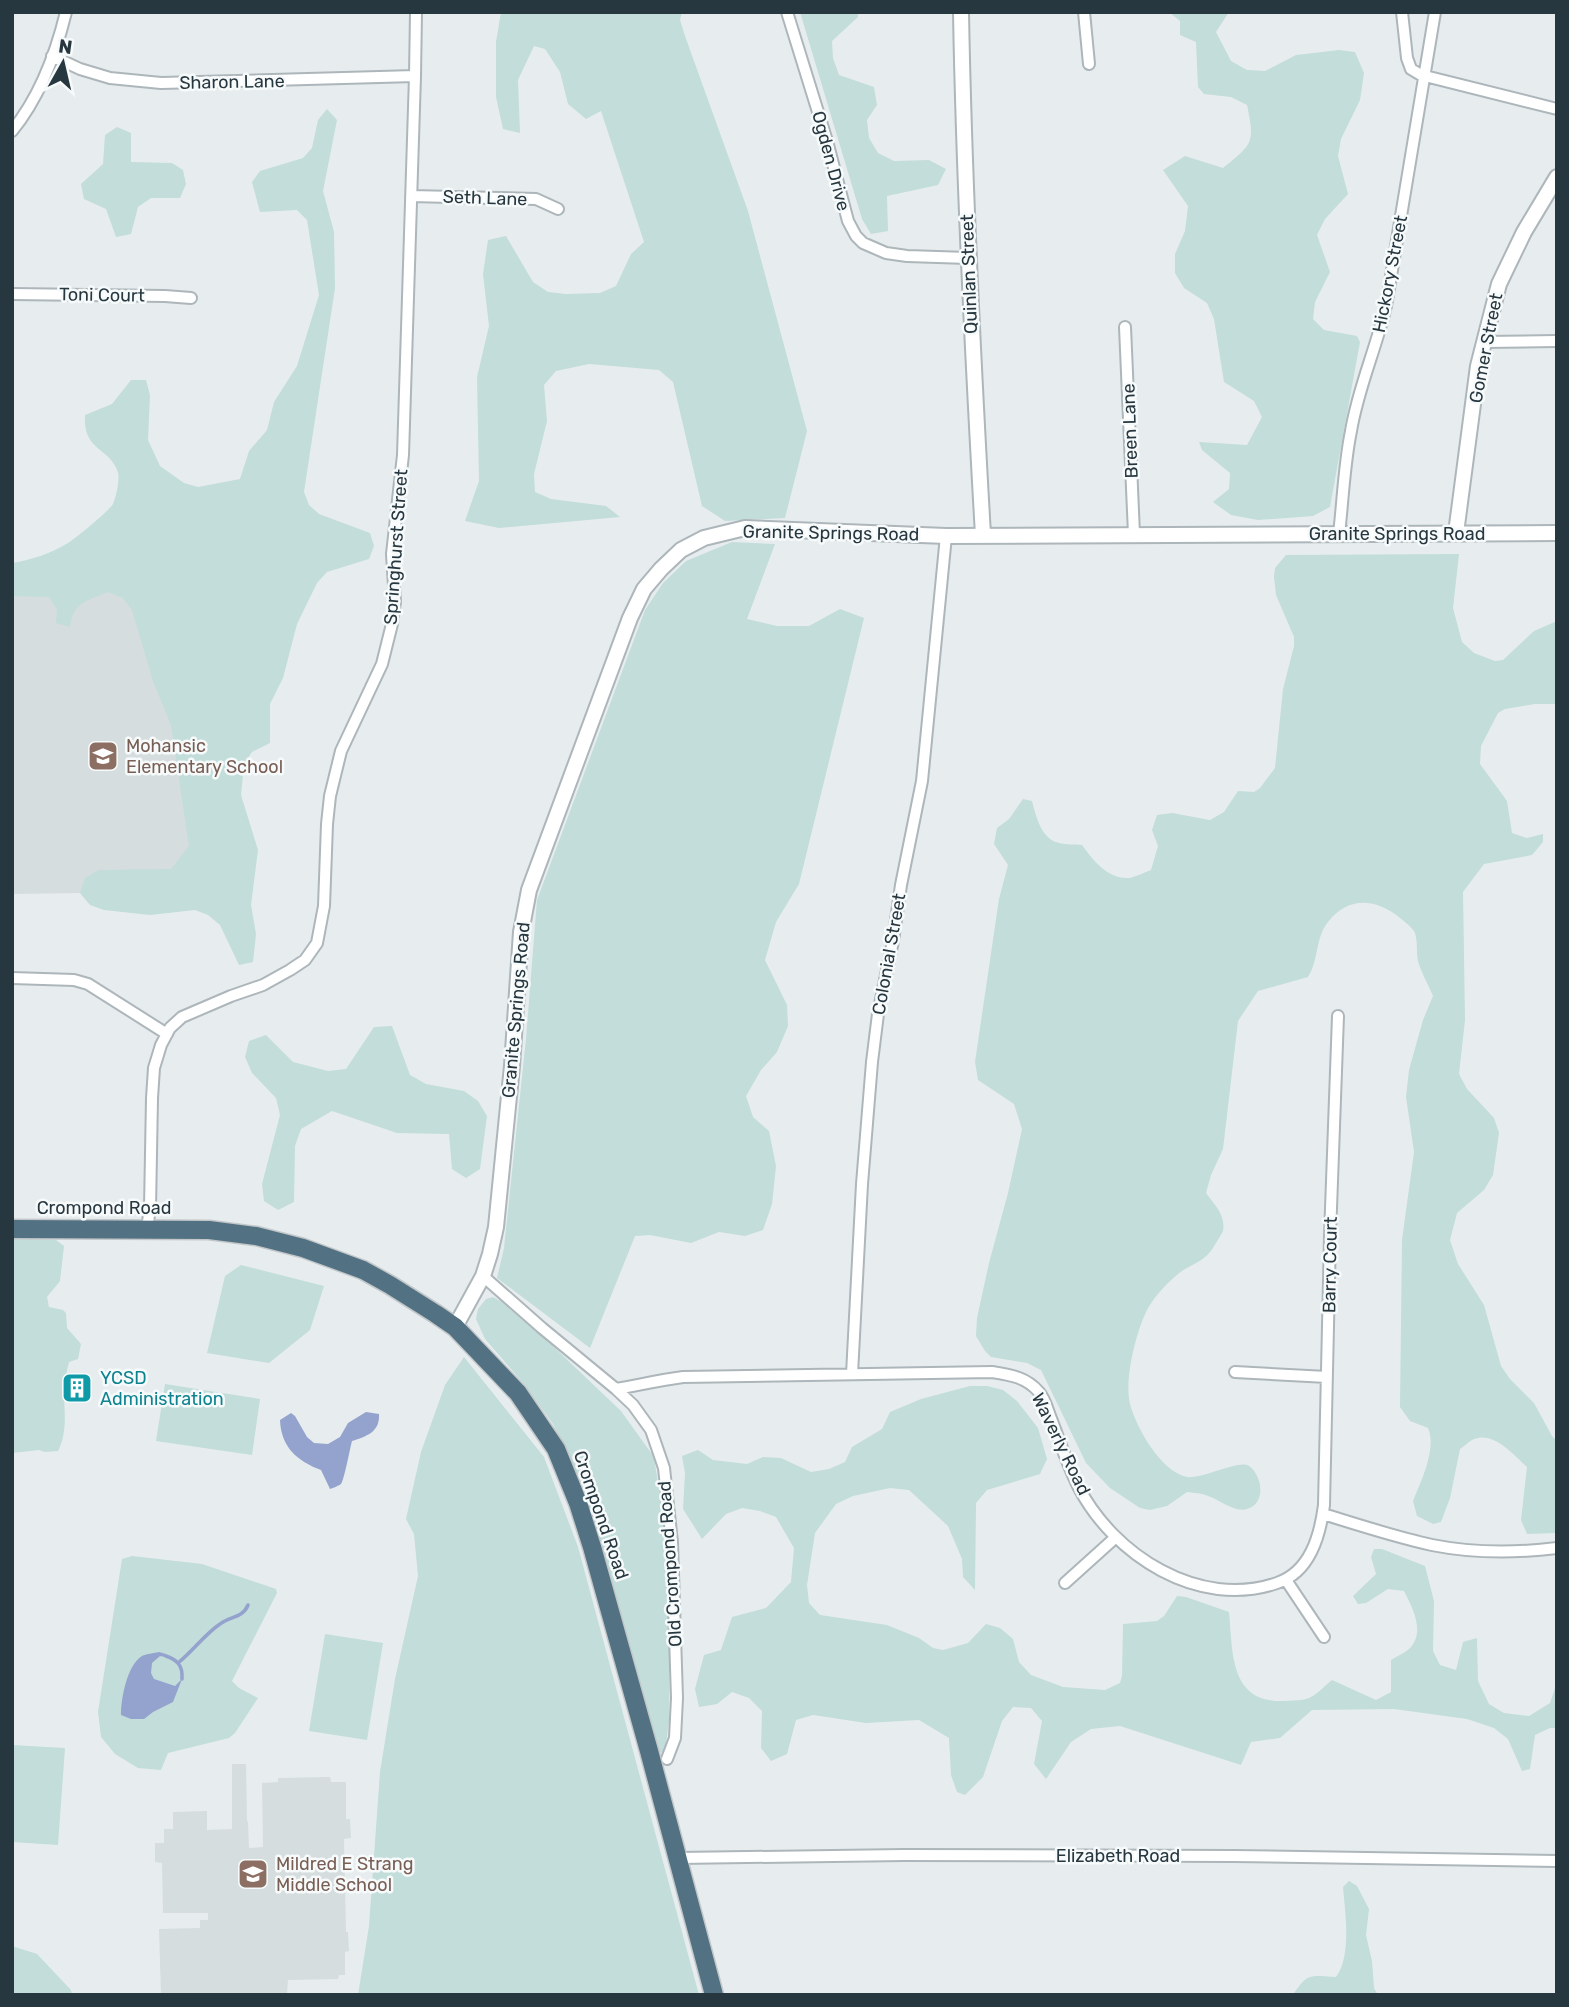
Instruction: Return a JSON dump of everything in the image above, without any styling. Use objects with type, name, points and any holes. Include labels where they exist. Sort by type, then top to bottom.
[{"type":"highway","name":"Crompond Road","points":[[12,1229],[185,1229],[232,1232],[303,1248],[363,1270],[455,1328],[518,1393],[556,1449],[568,1475],[592,1547],[714,1995]]},
{"type":"street","points":[[12,131],[22,118],[52,56],[66,12]]},
{"type":"street","name":"Springhurst Street","points":[[147,1229],[154,1068],[161,1045],[170,1028],[182,1017],[263,985],[305,960],[317,943],[324,906],[330,796],[341,751],[382,664],[392,624],[395,603],[392,554],[403,455],[415,12]]},
{"type":"street","name":"Ogden Drive","points":[[787,12],[827,141],[848,221],[856,236],[863,243],[886,253],[968,258]]},
{"type":"street","name":"Quinlan Street","points":[[961,12],[968,258],[983,535]]},
{"type":"street","points":[[1084,12],[1089,64]]},
{"type":"street","points":[[1402,12],[1407,58],[1411,69],[1425,76],[1557,109]]},
{"type":"street","name":"Hickory Street","points":[[1339,534],[1350,432],[1366,370],[1387,306],[1435,12]]},
{"type":"street","name":"Sharon Lane","points":[[52,56],[80,69],[110,78],[161,83],[415,76]]},
{"type":"street","name":"Gomer Street","points":[[1456,533],[1483,342],[1499,284],[1524,232],[1557,177]]},
{"type":"street","name":"Seth Lane","points":[[411,196],[536,199],[558,209]]},
{"type":"street","name":"Toni Court","points":[[12,295],[191,298]]},
{"type":"street","name":"Breen Lane","points":[[1125,327],[1134,534]]},
{"type":"street","points":[[1483,342],[1557,341]]},
{"type":"street","name":"Granite Springs Road","points":[[455,1328],[483,1276],[496,1227],[524,911],[529,890],[630,618],[644,589],[681,550],[704,538],[746,528],[946,536],[1557,533]]},
{"type":"street","name":"Colonial Street","points":[[852,1374],[862,1184],[876,1026],[922,782],[946,536]]},
{"type":"street","points":[[12,978],[74,980],[88,984],[167,1034]]},
{"type":"street","name":"Barry Court","points":[[1323,1514],[1338,1016]]},
{"type":"street","name":"Old Crompond Road","points":[[483,1276],[616,1389],[633,1405],[651,1430],[664,1468],[668,1497],[676,1637],[675,1738],[667,1759]]},
{"type":"street","points":[[1235,1371],[1327,1377]]},
{"type":"street","name":"Waverly Road","points":[[616,1389],[682,1377],[992,1372],[1024,1379],[1042,1395],[1078,1486],[1104,1525],[1152,1566],[1183,1580],[1214,1589],[1237,1591],[1265,1588],[1286,1580]]},
{"type":"street","points":[[1324,1637],[1286,1580],[1301,1568],[1314,1547],[1323,1514],[1401,1538],[1435,1545],[1503,1551],[1557,1548]]},
{"type":"street","points":[[1065,1583],[1116,1537]]},
{"type":"street","name":"Elizabeth Road","points":[[678,1858],[904,1855],[1205,1856],[1557,1861]]},
{"type":"shaded area","name":"Mohansic Elementary School","points":[[145,583],[222,891],[12,894],[12,584]]},
{"type":"shaded area","name":"Mildred E Strang Middle School","points":[[232,1764],[246,1764],[249,1848],[263,1847],[262,1783],[278,1782],[278,1778],[330,1777],[331,1782],[346,1782],[346,1819],[350,1819],[351,1838],[344,1839],[346,1932],[349,1951],[345,1952],[345,1975],[339,1975],[338,1979],[288,1980],[287,1994],[161,1995],[159,1929],[200,1928],[200,1920],[208,1920],[208,1913],[163,1913],[162,1863],[155,1862],[155,1843],[164,1843],[164,1829],[173,1829],[173,1812],[207,1811],[207,1830],[232,1829]]},
{"type":"green space","points":[[501,12],[682,12],[680,20],[685,36],[748,211],[807,431],[785,518],[725,521],[702,506],[673,382],[659,370],[589,364],[556,371],[544,385],[547,421],[534,474],[535,492],[551,499],[606,506],[620,517],[499,528],[465,521],[479,481],[477,377],[489,326],[483,274],[488,240],[506,236],[533,282],[548,292],[566,294],[600,293],[616,286],[631,254],[644,242],[601,111],[586,119],[568,104],[560,72],[545,49],[534,46],[518,80],[520,133],[503,129],[496,97],[496,42]]},
{"type":"green space","points":[[800,12],[858,12],[858,17],[832,41],[833,58],[839,75],[874,87],[877,105],[867,120],[869,138],[878,153],[894,161],[929,160],[946,169],[938,185],[887,196],[888,231],[871,234],[862,219]]},
{"type":"green space","points":[[1169,12],[1229,12],[1216,32],[1231,61],[1247,70],[1265,71],[1296,55],[1339,50],[1355,52],[1364,73],[1360,100],[1341,139],[1338,156],[1348,194],[1325,219],[1317,235],[1330,272],[1315,302],[1313,319],[1324,330],[1357,336],[1360,342],[1330,507],[1313,516],[1258,520],[1231,515],[1213,502],[1229,489],[1230,473],[1202,450],[1199,442],[1247,445],[1262,417],[1254,401],[1224,382],[1214,319],[1207,303],[1184,288],[1175,273],[1175,254],[1185,231],[1188,206],[1163,170],[1185,156],[1223,168],[1246,148],[1251,128],[1247,105],[1231,97],[1204,94],[1198,87],[1196,42],[1180,35],[1180,21]]},
{"type":"green space","points":[[327,109],[337,120],[323,191],[334,232],[335,288],[304,492],[309,505],[319,514],[370,533],[374,546],[369,559],[327,572],[317,583],[297,624],[283,678],[270,704],[270,743],[252,752],[244,764],[241,795],[258,850],[251,905],[256,934],[253,962],[239,965],[220,925],[208,915],[195,910],[150,915],[104,910],[90,905],[80,893],[85,878],[99,870],[171,869],[189,846],[171,725],[153,681],[132,610],[123,598],[108,592],[78,607],[70,627],[56,623],[57,609],[49,597],[12,596],[12,563],[41,556],[68,543],[113,504],[118,472],[109,457],[88,436],[85,415],[112,404],[131,380],[146,380],[150,395],[148,440],[160,466],[184,483],[198,487],[240,479],[249,451],[267,430],[274,402],[297,366],[319,295],[307,220],[297,210],[260,212],[252,182],[260,171],[303,158],[312,148],[318,120]]},
{"type":"green space","points":[[117,127],[131,133],[131,162],[172,163],[183,170],[186,184],[180,198],[151,198],[138,207],[131,234],[116,237],[106,209],[84,199],[81,184],[103,164],[105,135]]},
{"type":"green space","points":[[732,542],[775,544],[747,619],[777,626],[809,626],[840,609],[864,618],[799,884],[776,922],[765,960],[787,1005],[788,1026],[777,1052],[761,1070],[746,1096],[753,1117],[769,1131],[776,1166],[772,1204],[763,1230],[745,1236],[719,1232],[691,1243],[650,1235],[635,1236],[590,1348],[497,1278],[504,1248],[526,1039],[537,900],[645,610],[663,583],[686,561]]},
{"type":"green space","points":[[1459,554],[1453,608],[1462,642],[1474,653],[1495,661],[1503,660],[1534,631],[1557,621],[1557,704],[1535,704],[1505,709],[1498,713],[1481,746],[1480,764],[1507,801],[1512,833],[1527,838],[1543,834],[1543,842],[1532,855],[1484,864],[1463,892],[1465,1020],[1459,1074],[1467,1089],[1494,1118],[1499,1133],[1493,1175],[1484,1190],[1457,1213],[1450,1240],[1458,1264],[1484,1305],[1501,1366],[1534,1403],[1557,1441],[1557,1533],[1527,1534],[1521,1520],[1527,1467],[1496,1441],[1481,1437],[1460,1449],[1450,1498],[1441,1522],[1433,1524],[1417,1516],[1413,1501],[1427,1465],[1431,1445],[1428,1428],[1410,1421],[1400,1407],[1402,1240],[1414,1152],[1406,1097],[1409,1070],[1423,1020],[1433,996],[1418,961],[1414,931],[1391,911],[1363,903],[1344,908],[1328,922],[1321,935],[1308,977],[1258,991],[1238,1021],[1223,1149],[1206,1193],[1221,1215],[1223,1231],[1207,1255],[1178,1274],[1153,1300],[1143,1319],[1132,1356],[1130,1404],[1144,1436],[1159,1458],[1168,1467],[1187,1477],[1238,1465],[1249,1466],[1260,1483],[1260,1496],[1253,1506],[1242,1510],[1206,1495],[1187,1492],[1167,1506],[1150,1510],[1140,1508],[1110,1488],[1086,1463],[1041,1370],[1027,1363],[991,1357],[976,1336],[977,1318],[989,1263],[1022,1129],[1014,1104],[978,1080],[975,1062],[999,899],[1008,865],[994,844],[997,828],[1009,819],[1023,799],[1032,801],[1040,826],[1053,841],[1082,845],[1096,862],[1114,875],[1129,878],[1151,870],[1158,846],[1152,830],[1157,815],[1172,813],[1210,820],[1224,812],[1238,791],[1254,792],[1260,788],[1275,768],[1283,689],[1294,646],[1294,637],[1276,595],[1274,577],[1275,568],[1286,555]]},
{"type":"green space","points":[[392,1026],[410,1075],[426,1084],[464,1091],[478,1101],[487,1116],[480,1169],[466,1178],[452,1169],[449,1134],[397,1133],[332,1111],[301,1129],[295,1146],[294,1202],[278,1210],[264,1201],[262,1184],[280,1115],[276,1098],[252,1073],[245,1057],[249,1041],[266,1035],[293,1062],[328,1071],[346,1069],[374,1027]]},
{"type":"green space","points":[[12,1238],[56,1240],[64,1246],[60,1281],[47,1297],[49,1307],[66,1313],[67,1328],[81,1344],[78,1359],[69,1362],[64,1390],[64,1429],[58,1451],[12,1453]]},
{"type":"green space","points":[[241,1265],[324,1286],[310,1330],[269,1363],[207,1353],[225,1276]]},
{"type":"green space","points":[[493,1297],[537,1331],[621,1411],[654,1457],[663,1516],[670,1618],[669,1721],[665,1752],[658,1753],[584,1488],[553,1424],[524,1384],[485,1339],[476,1319],[478,1309],[486,1299]]},
{"type":"green space","points":[[464,1357],[544,1457],[578,1547],[699,1995],[358,1995],[369,1926],[380,1772],[395,1679],[418,1576],[414,1534],[406,1519],[421,1452],[445,1385]]},
{"type":"green space","points":[[165,1384],[260,1399],[252,1455],[156,1441]]},
{"type":"green space","points":[[970,1386],[1003,1390],[1017,1401],[1038,1428],[1047,1459],[1040,1474],[987,1490],[976,1503],[975,1590],[963,1577],[962,1559],[948,1526],[909,1490],[890,1488],[853,1496],[836,1504],[815,1533],[807,1585],[809,1603],[820,1615],[887,1625],[919,1638],[933,1648],[943,1650],[968,1643],[986,1624],[1000,1628],[1013,1639],[1019,1662],[1031,1675],[1063,1687],[1105,1690],[1120,1683],[1122,1676],[1123,1624],[1157,1621],[1164,1616],[1177,1596],[1186,1597],[1229,1612],[1237,1672],[1243,1684],[1253,1694],[1266,1699],[1301,1700],[1315,1695],[1332,1680],[1376,1700],[1391,1692],[1391,1660],[1409,1649],[1417,1633],[1416,1619],[1404,1591],[1388,1589],[1366,1603],[1358,1604],[1353,1596],[1376,1574],[1371,1557],[1374,1549],[1382,1549],[1425,1566],[1434,1601],[1433,1651],[1440,1665],[1456,1670],[1463,1642],[1477,1638],[1478,1681],[1489,1704],[1504,1713],[1529,1716],[1550,1703],[1557,1682],[1557,1728],[1550,1728],[1535,1735],[1530,1769],[1522,1771],[1508,1739],[1494,1728],[1467,1719],[1394,1709],[1312,1710],[1280,1738],[1251,1742],[1241,1765],[1120,1726],[1091,1729],[1071,1742],[1046,1779],[1034,1764],[1042,1721],[1031,1708],[1013,1707],[1002,1721],[983,1777],[965,1795],[957,1792],[951,1775],[949,1738],[919,1720],[866,1723],[813,1715],[796,1720],[787,1754],[771,1761],[761,1748],[762,1711],[749,1698],[732,1692],[717,1704],[699,1707],[695,1689],[704,1655],[721,1650],[732,1617],[766,1608],[791,1582],[794,1548],[776,1517],[742,1508],[726,1514],[702,1539],[683,1509],[685,1473],[682,1456],[698,1450],[713,1460],[747,1464],[763,1457],[781,1458],[811,1472],[829,1469],[845,1462],[852,1447],[882,1429],[890,1412],[921,1399]]},
{"type":"green space","points":[[132,1556],[202,1564],[276,1589],[277,1593],[232,1681],[258,1698],[229,1738],[168,1753],[161,1770],[138,1768],[115,1754],[101,1737],[98,1712],[122,1559]]},
{"type":"green space","points":[[325,1634],[383,1643],[367,1740],[309,1731]]},
{"type":"green space","points":[[12,1745],[65,1748],[58,1845],[12,1842]]},
{"type":"green space","points":[[1349,1881],[1357,1886],[1369,1909],[1366,1935],[1374,1988],[1378,1995],[1293,1995],[1306,1979],[1315,1976],[1336,1977],[1341,1968],[1346,1946],[1343,1887]]},
{"type":"green space","points":[[12,1946],[37,1954],[71,1990],[72,1995],[12,1995]]},
{"type":"water","points":[[366,1412],[379,1414],[377,1425],[367,1435],[352,1441],[342,1482],[330,1489],[321,1470],[292,1452],[283,1438],[280,1420],[291,1413],[314,1443],[328,1444],[340,1437],[348,1423]]},
{"type":"water","points":[[159,1652],[166,1654],[152,1663],[151,1673],[154,1679],[175,1686],[182,1679],[173,1702],[144,1719],[131,1719],[121,1715],[124,1692],[132,1667],[142,1656]]},
{"type":"waterway","points":[[178,1663],[215,1628],[240,1615],[248,1605]]},
{"type":"waterway","points":[[166,1656],[178,1664],[182,1679]]},
{"type":"place","name":"Mohansic Elementary School","points":[[103,756]]},
{"type":"place","name":"YCSD Administration","points":[[77,1388]]},
{"type":"place","name":"Mildred E Strang Middle School","points":[[253,1874]]}]
